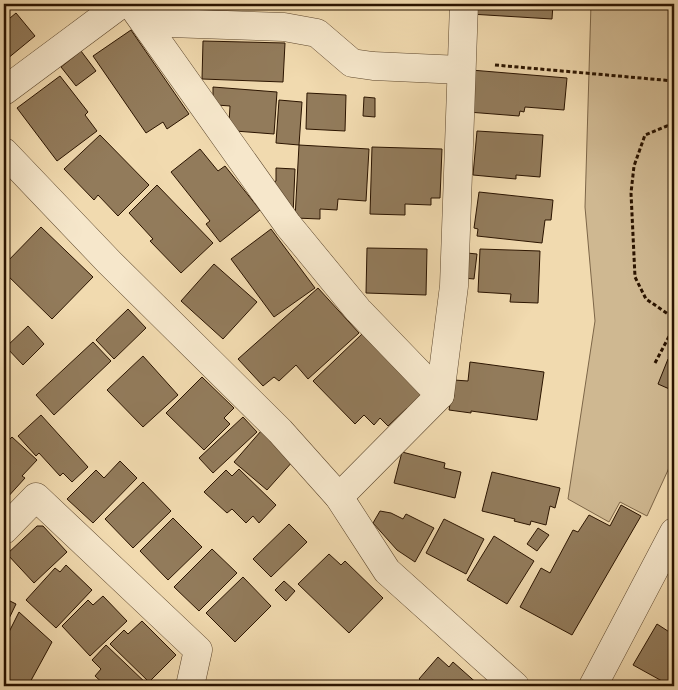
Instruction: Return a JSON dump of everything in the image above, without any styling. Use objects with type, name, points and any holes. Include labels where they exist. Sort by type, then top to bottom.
[{"type":"street","points":[[339,497],[440,395],[454,286],[464,4]]},
{"type":"street","points":[[133,6],[169,22],[284,27],[316,33],[352,63],[373,66],[462,66]]},
{"type":"street","points":[[4,91],[133,6]]},
{"type":"street","points":[[133,6],[288,225],[358,310],[440,395]]},
{"type":"street","points":[[4,152],[109,262],[280,431],[339,497],[386,571],[515,686]]},
{"type":"street","points":[[4,530],[36,497],[198,650],[190,686]]},
{"type":"street","points":[[593,686],[674,532]]},
{"type":"path","points":[[462,66],[674,82]]},
{"type":"path","points":[[674,128],[667,126],[645,135],[634,166],[631,193],[635,278],[646,299],[674,318]]},
{"type":"path","points":[[655,363],[674,327]]},
{"type":"shaded area","points":[[591,4],[674,4],[674,457],[647,516],[620,502],[609,522],[568,499],[595,321],[585,207]]},
{"type":"building","points":[[471,4],[553,4],[552,19],[470,14]]},
{"type":"building","points":[[669,4],[674,4],[674,21],[669,21]]},
{"type":"building","points":[[4,7],[10,14],[4,19]]},
{"type":"building","points":[[16,13],[35,36],[7,59],[4,55],[4,23]]},
{"type":"building","points":[[131,30],[189,114],[167,129],[163,122],[146,133],[93,56]]},
{"type":"building","points":[[203,41],[285,43],[283,82],[202,79]]},
{"type":"building","points":[[81,51],[96,71],[76,86],[61,67]]},
{"type":"building","points":[[471,70],[567,78],[564,110],[525,107],[524,112],[520,111],[519,116],[468,112]]},
{"type":"building","points":[[60,76],[88,112],[85,115],[97,131],[57,161],[17,108]]},
{"type":"building","points":[[213,87],[277,92],[274,134],[235,131],[229,123],[230,106],[217,105],[213,99]]},
{"type":"building","points":[[307,93],[346,95],[345,131],[306,129]]},
{"type":"building","points":[[364,97],[375,98],[375,117],[363,116]]},
{"type":"building","points":[[279,100],[302,102],[299,145],[276,143]]},
{"type":"building","points":[[477,131],[543,135],[540,177],[516,175],[516,179],[473,175]]},
{"type":"building","points":[[100,135],[149,185],[118,216],[98,195],[94,200],[64,169]]},
{"type":"building","points":[[299,145],[369,149],[366,201],[338,199],[337,210],[320,209],[320,219],[295,218]]},
{"type":"building","points":[[372,147],[442,149],[440,198],[431,198],[431,205],[405,204],[405,215],[370,214]]},
{"type":"building","points":[[200,149],[218,171],[225,166],[260,210],[220,242],[206,224],[210,221],[171,172]]},
{"type":"building","points":[[276,168],[295,169],[293,215],[271,184],[276,181]]},
{"type":"building","points":[[157,185],[213,243],[181,273],[150,241],[153,239],[129,213]]},
{"type":"building","points":[[479,192],[553,200],[551,220],[545,220],[542,243],[477,236],[478,229],[474,228]]},
{"type":"building","points":[[41,227],[93,277],[52,319],[4,272],[4,265]]},
{"type":"building","points":[[271,229],[315,288],[274,317],[231,259]]},
{"type":"building","points":[[367,248],[427,249],[426,295],[366,293]]},
{"type":"building","points":[[480,249],[540,251],[538,303],[510,302],[511,294],[478,292]]},
{"type":"building","points":[[467,253],[477,254],[474,279],[464,278]]},
{"type":"building","points":[[214,264],[257,302],[223,339],[181,301]]},
{"type":"building","points":[[318,288],[359,333],[308,379],[296,365],[279,381],[274,377],[263,386],[238,359]]},
{"type":"building","points":[[128,309],[146,328],[114,359],[96,340]]},
{"type":"building","points":[[28,326],[44,344],[23,365],[6,347]]},
{"type":"building","points":[[362,334],[423,397],[409,410],[407,408],[388,426],[380,418],[374,425],[364,415],[355,424],[313,381]]},
{"type":"building","points":[[93,342],[111,361],[54,415],[36,395]]},
{"type":"building","points":[[143,356],[178,395],[143,427],[107,390]]},
{"type":"building","points":[[668,359],[674,362],[674,391],[658,384]]},
{"type":"building","points":[[470,362],[544,372],[537,420],[449,410],[454,380],[468,381]]},
{"type":"building","points":[[202,377],[234,408],[224,418],[230,424],[204,450],[166,413]]},
{"type":"building","points":[[41,415],[88,467],[72,482],[63,473],[60,476],[39,453],[36,456],[18,436]]},
{"type":"building","points":[[243,417],[257,432],[213,473],[199,458]]},
{"type":"building","points":[[261,431],[294,460],[267,490],[234,462]]},
{"type":"building","points":[[12,437],[37,460],[22,476],[25,478],[6,499],[4,497],[4,445]]},
{"type":"building","points":[[402,452],[445,463],[444,468],[461,472],[455,498],[394,483]]},
{"type":"building","points":[[120,461],[137,478],[93,523],[67,499],[96,470],[104,478]]},
{"type":"building","points":[[239,469],[276,505],[259,523],[253,516],[246,523],[232,509],[227,513],[204,492],[226,470],[232,476]]},
{"type":"building","points":[[492,472],[560,488],[555,508],[550,506],[546,525],[531,521],[530,525],[514,521],[515,519],[482,511]]},
{"type":"building","points":[[143,482],[171,511],[133,548],[105,519]]},
{"type":"building","points":[[621,505],[641,516],[572,635],[520,607],[541,568],[550,573],[573,530],[578,532],[589,515],[610,526]]},
{"type":"building","points":[[380,511],[391,513],[403,519],[406,514],[434,528],[415,562],[397,550],[373,523]]},
{"type":"building","points":[[173,518],[202,547],[168,580],[140,551]]},
{"type":"building","points":[[444,519],[484,539],[466,574],[426,553]]},
{"type":"building","points":[[289,524],[307,542],[271,577],[253,559]]},
{"type":"building","points":[[37,526],[43,526],[67,552],[34,583],[7,554]]},
{"type":"building","points":[[538,528],[549,535],[537,551],[527,544]]},
{"type":"building","points":[[494,536],[534,561],[507,604],[467,580]]},
{"type":"building","points":[[212,549],[237,573],[199,611],[174,587]]},
{"type":"building","points":[[329,554],[341,565],[345,561],[383,598],[349,633],[298,584]]},
{"type":"building","points":[[66,565],[92,590],[56,628],[26,600],[55,568],[60,572]]},
{"type":"building","points":[[243,577],[271,606],[235,642],[206,613]]},
{"type":"building","points":[[284,581],[295,591],[286,601],[275,590]]},
{"type":"building","points":[[103,596],[127,621],[90,656],[62,626],[88,600],[93,605]]},
{"type":"building","points":[[4,598],[16,604],[4,629]]},
{"type":"building","points":[[19,612],[52,642],[28,686],[4,686],[4,642]]},
{"type":"building","points":[[142,621],[176,655],[149,682],[110,644],[124,630],[128,634]]},
{"type":"building","points":[[657,624],[674,635],[674,686],[633,665]]},
{"type":"building","points":[[106,645],[149,686],[106,686],[95,676],[101,669],[92,660]]},
{"type":"building","points":[[438,657],[449,667],[453,662],[480,686],[427,686],[419,679]]}]
